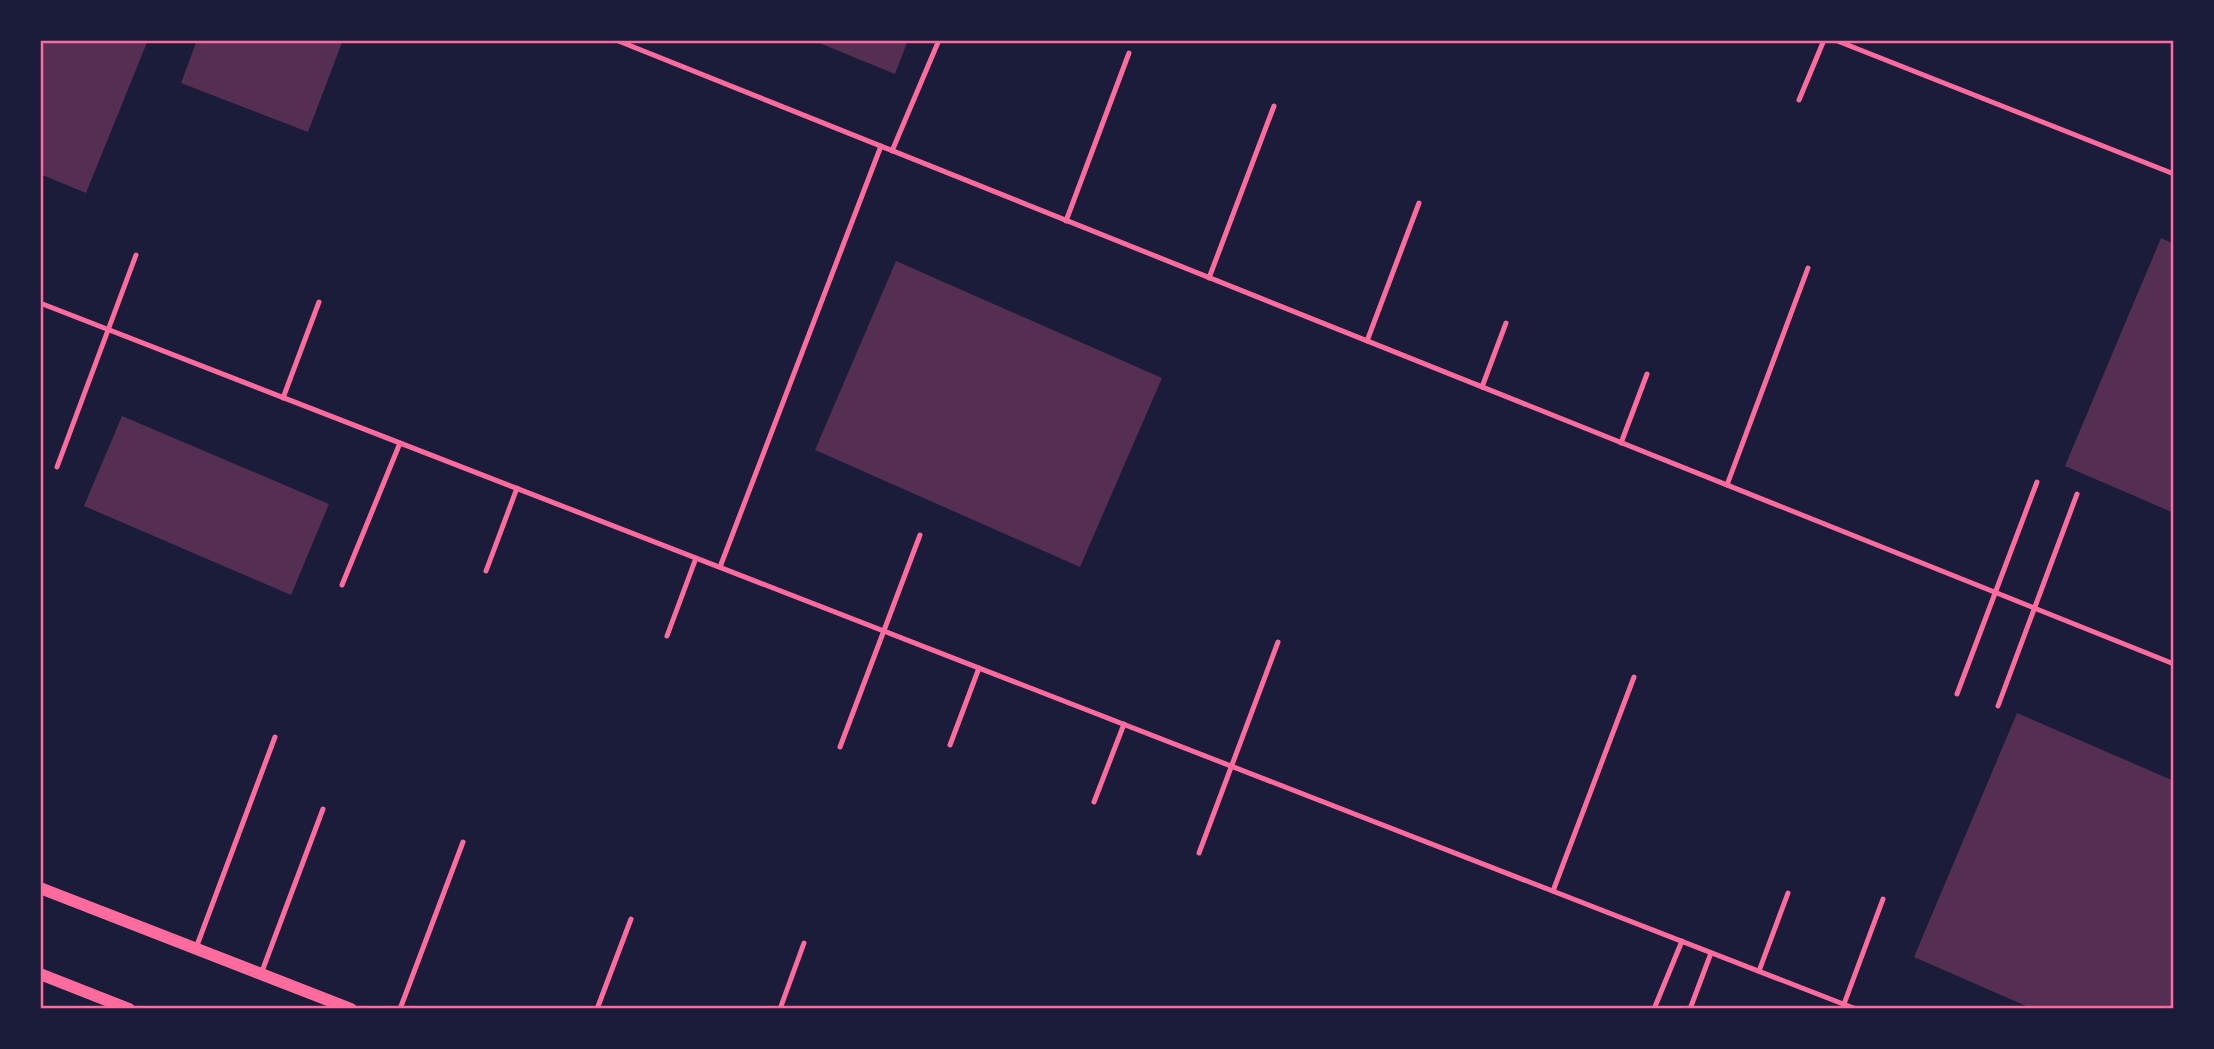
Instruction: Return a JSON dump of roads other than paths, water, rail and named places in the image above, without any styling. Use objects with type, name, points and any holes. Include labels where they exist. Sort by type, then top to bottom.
[{"type":"street","points":[[40,888],[351,1009]]},
{"type":"street","points":[[40,974],[129,1009]]},
{"type":"lane","points":[[616,40],[2174,664]]},
{"type":"lane","points":[[892,151],[939,40]]},
{"type":"lane","points":[[1799,100],[1824,40]]},
{"type":"lane","points":[[1835,40],[2174,174]]},
{"type":"lane","points":[[1066,221],[1129,53]]},
{"type":"lane","points":[[1209,278],[1274,106]]},
{"type":"lane","points":[[720,568],[881,146]]},
{"type":"lane","points":[[1367,341],[1419,203]]},
{"type":"lane","points":[[57,467],[136,255]]},
{"type":"lane","points":[[1727,485],[1808,268]]},
{"type":"lane","points":[[283,398],[319,302]]},
{"type":"lane","points":[[40,303],[1856,1009]]},
{"type":"lane","points":[[1482,387],[1506,323]]},
{"type":"lane","points":[[1621,443],[1647,374]]},
{"type":"lane","points":[[342,584],[400,443]]},
{"type":"lane","points":[[1957,694],[2037,482]]},
{"type":"lane","points":[[486,571],[517,488]]},
{"type":"lane","points":[[1998,706],[2077,494]]},
{"type":"lane","points":[[840,747],[920,536]]},
{"type":"lane","points":[[667,636],[696,558]]},
{"type":"lane","points":[[1199,853],[1278,642]]},
{"type":"lane","points":[[950,745],[979,668]]},
{"type":"lane","points":[[1553,891],[1634,677]]},
{"type":"lane","points":[[1094,802],[1124,724]]},
{"type":"lane","points":[[196,948],[275,737]]},
{"type":"lane","points":[[261,974],[323,809]]},
{"type":"lane","points":[[400,1009],[463,842]]},
{"type":"lane","points":[[1759,971],[1788,893]]},
{"type":"lane","points":[[1844,1004],[1883,898]]},
{"type":"lane","points":[[597,1009],[631,919]]},
{"type":"lane","points":[[1654,1009],[1682,941]]},
{"type":"lane","points":[[780,1009],[804,943]]},
{"type":"lane","points":[[1690,1009],[1712,953]]}]
